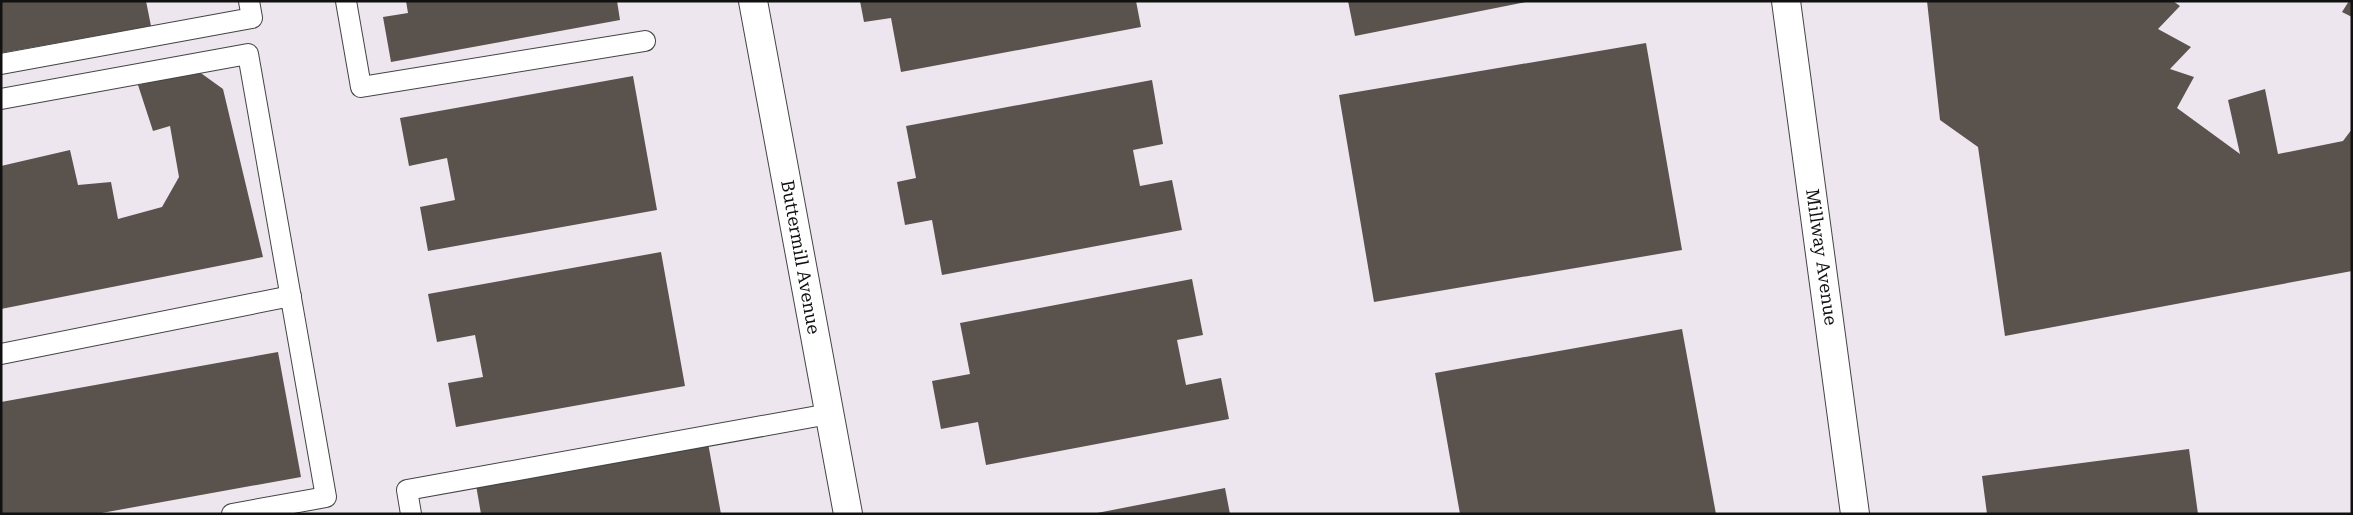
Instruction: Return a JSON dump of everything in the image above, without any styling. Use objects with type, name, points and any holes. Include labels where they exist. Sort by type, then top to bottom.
[{"type":"street","name":"Buttermill Avenue","points":[[753,1],[848,514]]},
{"type":"street","name":"Millway Avenue","points":[[1786,1],[1855,514]]},
{"type":"lane","points":[[1,64],[252,18],[249,1]]},
{"type":"lane","points":[[346,1],[361,87],[645,41]]},
{"type":"lane","points":[[1,99],[248,54],[326,497],[232,514]]},
{"type":"lane","points":[[1,354],[291,296]]},
{"type":"lane","points":[[411,514],[407,490],[829,414]]},
{"type":"shaded area","points":[[1,1],[2352,1],[2352,514],[1,514]]},
{"type":"building","points":[[1,1],[146,1],[151,26],[1,53]]},
{"type":"building","points":[[406,1],[617,1],[620,20],[391,62],[383,17],[408,13]]},
{"type":"building","points":[[860,1],[1136,1],[1141,27],[901,72],[891,18],[864,22]]},
{"type":"building","points":[[1348,1],[1526,1],[1526,2],[1355,36]]},
{"type":"building","points":[[1927,1],[2173,1],[2180,6],[2158,29],[2191,47],[2170,69],[2194,77],[2177,108],[2240,154],[2228,100],[2265,89],[2278,154],[2343,141],[2352,129],[2352,271],[2005,336],[1978,147],[1940,120]]},
{"type":"building","points":[[2349,1],[2352,1],[2352,17],[2342,12]]},
{"type":"building","points":[[1646,43],[1682,250],[1374,302],[1339,95]]},
{"type":"building","points":[[198,71],[223,89],[263,257],[1,309],[1,166],[70,150],[78,185],[111,182],[118,219],[162,207],[179,177],[170,126],[153,131],[138,85]]},
{"type":"building","points":[[633,76],[657,210],[428,251],[420,207],[455,200],[447,158],[409,166],[400,118]]},
{"type":"building","points":[[1152,80],[1163,144],[1133,150],[1140,186],[1172,180],[1182,230],[942,275],[932,220],[905,225],[897,182],[916,178],[906,126]]},
{"type":"building","points":[[661,252],[685,386],[456,427],[448,383],[483,377],[475,335],[437,342],[428,294]]},
{"type":"building","points":[[1192,279],[1203,335],[1177,340],[1186,385],[1221,378],[1229,419],[986,465],[978,422],[941,429],[932,381],[970,374],[960,323]]},
{"type":"building","points":[[1682,329],[1716,514],[1460,514],[1435,373]]},
{"type":"building","points":[[278,352],[301,477],[96,514],[1,514],[1,402]]},
{"type":"building","points":[[708,443],[721,514],[481,514],[476,485]]},
{"type":"building","points":[[2189,449],[2198,514],[1987,514],[1982,476]]},
{"type":"building","points":[[1225,488],[1230,514],[1097,514],[1097,513]]}]
